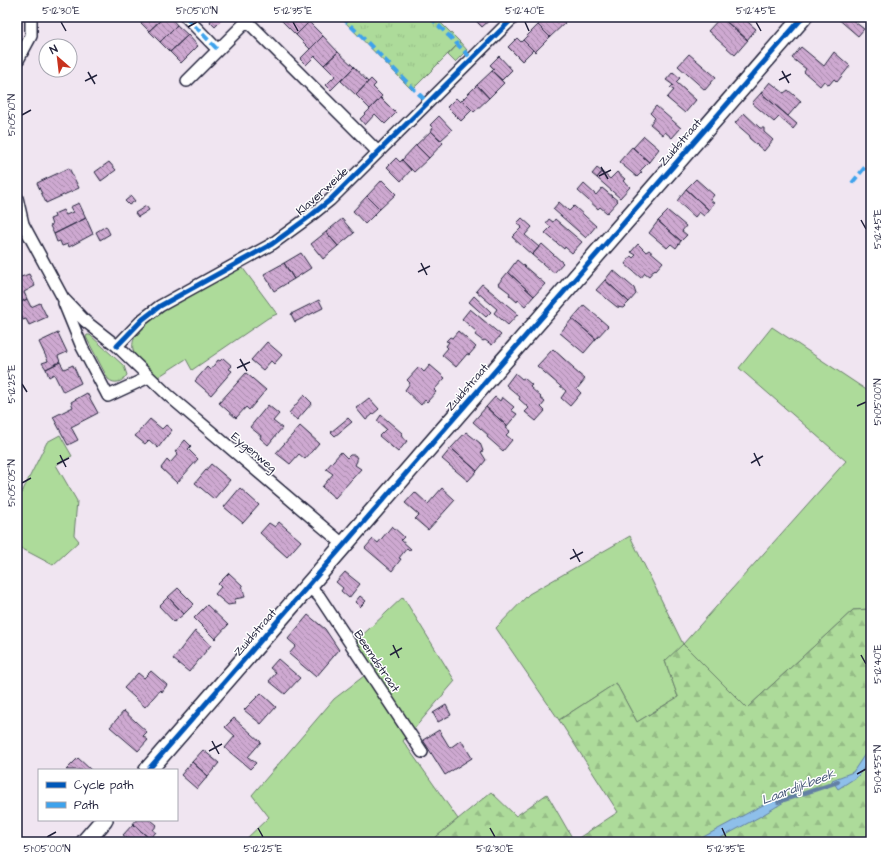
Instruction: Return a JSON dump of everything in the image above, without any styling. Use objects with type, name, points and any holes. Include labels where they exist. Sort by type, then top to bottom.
[{"type":"main road","name":"Zuidstraat","points":[[149,769],[803,17]]},
{"type":"main road","points":[[85,842],[103,821]]},
{"type":"street","points":[[17,62],[31,36],[31,17]]},
{"type":"street","points":[[186,17],[218,50]]},
{"type":"street","name":"Klaverweide","points":[[118,346],[143,319],[160,306],[272,244],[330,200],[514,17]]},
{"type":"street","points":[[187,81],[249,19],[378,152]]},
{"type":"street","name":"Eygenweg","points":[[17,198],[20,225],[62,298],[82,347],[108,396],[149,377]]},
{"type":"street","name":"Eygenweg","points":[[62,298],[85,321],[118,346],[174,400],[344,545]]},
{"type":"street","name":"Beemdstraat","points":[[308,586],[318,596],[422,752]]},
{"type":"green space","points":[[340,17],[435,17],[460,42],[412,90]]},
{"type":"green space","points":[[460,42],[467,50],[455,62],[448,55]]},
{"type":"green space","points":[[242,267],[277,314],[268,318],[192,370],[186,359],[158,377],[140,361],[134,353],[133,344],[136,335],[144,326],[169,306]]},
{"type":"green space","points":[[772,327],[871,393],[871,609],[853,610],[747,708],[665,661],[678,697],[637,722],[616,683],[559,720],[496,628],[529,594],[630,536],[683,644],[846,461],[739,368]]},
{"type":"green space","points":[[87,335],[90,335],[124,366],[127,375],[123,379],[118,382],[113,382],[108,379],[86,337]]},
{"type":"green space","points":[[60,435],[72,456],[56,465],[77,501],[74,535],[79,541],[53,565],[17,546],[17,502],[47,442]]},
{"type":"green space","points":[[403,597],[455,681],[413,730],[354,643]]},
{"type":"green space","points":[[871,609],[871,842],[430,842],[491,792],[516,816],[547,794],[574,841],[618,812],[559,720],[616,683],[637,722],[678,697],[665,661],[683,644],[747,708],[853,610]]},
{"type":"green space","points":[[364,676],[407,736],[403,741],[458,819],[430,842],[243,842],[269,817],[252,795],[334,699]]},
{"type":"water","points":[[871,745],[871,758],[858,776],[838,789],[832,780],[853,772]]},
{"type":"water","points":[[778,798],[784,802],[713,842],[694,842],[757,808]]},
{"type":"building","points":[[143,17],[164,17],[149,31],[139,21]]},
{"type":"building","points":[[164,17],[170,17],[177,25],[160,42],[149,31]]},
{"type":"building","points":[[209,17],[225,17],[215,27],[210,22],[211,20]]},
{"type":"building","points":[[284,17],[304,17],[309,22],[296,35],[281,20]]},
{"type":"building","points":[[472,17],[493,17],[482,27]]},
{"type":"building","points":[[546,17],[559,17],[565,23],[550,37],[538,25]]},
{"type":"building","points":[[721,17],[748,40],[735,55],[708,31]]},
{"type":"building","points":[[725,17],[742,17],[756,29],[747,40],[723,19]]},
{"type":"building","points":[[836,17],[853,17],[851,19],[864,29],[858,36]]},
{"type":"building","points":[[309,22],[323,36],[310,49],[296,35]]},
{"type":"building","points":[[177,25],[188,35],[170,52],[160,42]]},
{"type":"building","points":[[538,25],[550,37],[535,52],[523,40]]},
{"type":"building","points":[[188,35],[198,46],[181,63],[170,52]]},
{"type":"building","points":[[323,36],[338,52],[324,65],[315,56],[306,65],[300,59]]},
{"type":"building","points":[[517,38],[521,42],[523,40],[533,50],[522,61],[508,47]]},
{"type":"building","points":[[801,47],[824,66],[834,52],[850,66],[837,82],[834,79],[829,85],[824,81],[820,86],[804,72],[806,69],[792,58]]},
{"type":"building","points":[[338,52],[354,67],[331,90],[326,85],[335,76],[324,65]]},
{"type":"building","points":[[689,54],[716,77],[705,90],[678,66]]},
{"type":"building","points":[[499,56],[512,70],[502,80],[492,71],[494,69],[490,65]]},
{"type":"building","points":[[354,67],[368,82],[356,95],[341,81]]},
{"type":"building","points":[[492,71],[504,83],[489,98],[477,85]]},
{"type":"building","points":[[673,72],[680,78],[676,82],[696,100],[685,113],[667,98],[674,90],[670,88],[673,85],[666,80]]},
{"type":"building","points":[[371,79],[376,84],[373,87],[382,96],[370,109],[356,95]]},
{"type":"building","points":[[770,82],[784,93],[788,90],[801,101],[788,116],[761,93]]},
{"type":"building","points":[[477,85],[489,98],[474,112],[462,100]]},
{"type":"building","points":[[761,93],[797,124],[793,129],[779,117],[774,122],[752,103]]},
{"type":"building","points":[[381,98],[396,113],[385,124],[375,114],[365,125],[360,119]]},
{"type":"building","points":[[456,98],[460,102],[462,100],[472,110],[461,121],[447,107]]},
{"type":"building","points":[[656,106],[681,128],[672,138],[665,132],[663,135],[650,124],[655,118],[650,113]]},
{"type":"building","points":[[744,113],[760,128],[764,128],[764,132],[773,140],[764,151],[735,123]]},
{"type":"building","points":[[439,116],[452,130],[441,140],[431,131],[433,128],[430,125]]},
{"type":"building","points":[[431,131],[443,143],[429,158],[416,145]]},
{"type":"building","points":[[644,136],[659,149],[649,162],[633,148]]},
{"type":"building","points":[[416,145],[429,158],[414,172],[402,160]]},
{"type":"building","points":[[632,147],[649,162],[640,171],[642,172],[637,177],[619,162]]},
{"type":"building","points":[[396,158],[400,162],[402,160],[411,170],[401,181],[387,167]]},
{"type":"building","points":[[109,162],[116,170],[101,181],[95,172]]},
{"type":"building","points":[[69,168],[79,188],[46,203],[37,183]]},
{"type":"building","points":[[597,168],[602,172],[597,178],[592,174]]},
{"type":"building","points":[[602,172],[610,179],[617,172],[625,179],[623,181],[630,187],[620,198],[597,178]]},
{"type":"building","points":[[696,179],[714,195],[710,200],[714,203],[709,210],[686,189]]},
{"type":"building","points":[[382,180],[396,194],[380,209],[367,196]]},
{"type":"building","points":[[584,184],[596,195],[602,188],[618,201],[607,213],[600,207],[598,209],[578,191]]},
{"type":"building","points":[[686,189],[709,210],[704,216],[699,212],[695,217],[677,201]]},
{"type":"building","points":[[131,196],[135,201],[129,205],[125,201]]},
{"type":"building","points":[[367,196],[380,209],[365,224],[353,211]]},
{"type":"building","points":[[559,202],[569,211],[574,206],[596,226],[586,238],[553,209]]},
{"type":"building","points":[[79,203],[86,218],[54,234],[50,226],[52,225],[50,219],[55,217],[54,214],[63,210],[66,215],[73,212],[70,207]]},
{"type":"building","points":[[146,206],[149,210],[138,217],[135,213]]},
{"type":"building","points":[[668,211],[686,226],[682,231],[687,235],[681,241],[658,221]]},
{"type":"building","points":[[86,218],[93,234],[69,247],[68,244],[62,246],[60,241],[57,242],[54,234]]},
{"type":"building","points":[[522,218],[532,227],[525,235],[539,247],[532,255],[512,237],[522,227],[517,223]]},
{"type":"building","points":[[342,219],[354,233],[338,246],[326,232]]},
{"type":"building","points":[[549,219],[553,222],[555,219],[582,242],[572,253],[565,247],[564,249],[545,233],[551,227],[546,223]]},
{"type":"building","points":[[658,221],[681,241],[676,248],[671,244],[667,248],[649,233]]},
{"type":"building","points":[[106,226],[110,234],[100,240],[96,232]]},
{"type":"building","points":[[326,232],[338,246],[323,259],[311,244]]},
{"type":"building","points":[[542,244],[563,263],[554,273],[532,255]]},
{"type":"building","points":[[638,244],[646,252],[649,250],[663,262],[649,276],[645,273],[641,278],[625,264],[631,256],[633,258],[636,255],[631,252]]},
{"type":"building","points":[[301,253],[311,268],[294,279],[284,263]]},
{"type":"building","points":[[517,260],[545,284],[534,296],[508,272]]},
{"type":"building","points":[[284,263],[294,279],[274,291],[264,274]]},
{"type":"building","points":[[613,270],[634,288],[636,294],[629,302],[605,280]]},
{"type":"building","points":[[508,272],[534,296],[525,306],[518,300],[517,302],[509,295],[510,293],[498,284]]},
{"type":"building","points":[[29,274],[35,286],[24,292],[27,299],[17,304],[17,277]]},
{"type":"building","points":[[605,280],[629,302],[623,308],[617,307],[596,290]]},
{"type":"building","points":[[482,284],[518,314],[508,325],[494,313],[497,309],[476,291]]},
{"type":"building","points":[[474,296],[491,312],[486,317],[469,302]]},
{"type":"building","points":[[27,299],[31,307],[40,303],[47,317],[29,325],[26,319],[23,320],[17,304]]},
{"type":"building","points":[[319,300],[323,308],[295,322],[291,314]]},
{"type":"building","points":[[584,305],[608,326],[596,339],[572,319]]},
{"type":"building","points":[[470,309],[501,335],[492,345],[475,335],[477,332],[462,319]]},
{"type":"building","points":[[572,319],[596,339],[584,353],[560,333]]},
{"type":"building","points":[[458,331],[476,347],[469,355],[467,354],[456,367],[442,355],[448,348],[446,346],[449,342],[446,341],[450,337],[452,338]]},
{"type":"building","points":[[58,333],[67,352],[58,356],[60,362],[46,369],[42,363],[48,361],[39,342]]},
{"type":"building","points":[[267,342],[282,355],[274,364],[271,361],[263,370],[251,360]]},
{"type":"building","points":[[553,349],[585,379],[577,389],[581,393],[570,406],[561,398],[566,391],[537,366]]},
{"type":"building","points":[[223,358],[232,366],[229,369],[232,371],[211,395],[195,381],[207,367],[210,370],[218,360],[220,361]]},
{"type":"building","points":[[60,362],[64,369],[73,365],[81,383],[63,392],[54,374],[49,377],[46,369]]},
{"type":"building","points":[[430,365],[445,378],[434,390],[436,392],[427,402],[425,400],[421,405],[405,390],[410,383],[407,380],[419,367],[424,372]]},
{"type":"building","points":[[246,373],[266,390],[249,410],[246,407],[236,418],[219,403]]},
{"type":"building","points":[[515,373],[532,385],[530,387],[545,402],[541,407],[545,411],[536,421],[525,412],[529,408],[519,399],[520,397],[506,385]]},
{"type":"building","points":[[87,393],[98,413],[71,427],[78,440],[68,445],[53,417],[73,407],[71,402]]},
{"type":"building","points":[[304,395],[312,403],[297,420],[289,413]]},
{"type":"building","points":[[495,397],[500,401],[502,397],[514,407],[511,410],[517,414],[507,426],[486,407]]},
{"type":"building","points":[[369,398],[379,409],[366,420],[356,408]]},
{"type":"building","points":[[268,405],[279,414],[273,421],[282,428],[268,445],[260,438],[261,436],[250,427]]},
{"type":"building","points":[[486,407],[507,426],[506,428],[510,431],[506,435],[512,440],[503,451],[473,422]]},
{"type":"building","points":[[381,415],[402,433],[401,436],[407,441],[398,452],[379,436],[386,429],[377,421]]},
{"type":"building","points":[[348,418],[352,422],[335,436],[331,432]]},
{"type":"building","points":[[150,419],[162,429],[166,425],[172,430],[158,448],[149,440],[145,444],[135,436]]},
{"type":"building","points":[[300,426],[319,443],[305,459],[299,454],[290,464],[276,453]]},
{"type":"building","points":[[466,432],[480,443],[483,451],[481,452],[486,460],[477,471],[451,448]]},
{"type":"building","points":[[185,440],[191,446],[188,449],[198,459],[177,483],[161,468],[167,460],[170,463],[178,454],[175,452]]},
{"type":"building","points":[[451,448],[477,471],[468,481],[442,459]]},
{"type":"building","points":[[341,452],[347,458],[350,455],[355,455],[357,461],[355,465],[361,469],[335,498],[322,487],[333,474],[326,469]]},
{"type":"building","points":[[211,464],[230,480],[214,499],[195,483]]},
{"type":"building","points":[[240,488],[259,505],[243,523],[224,507]]},
{"type":"building","points":[[442,488],[455,500],[428,530],[415,519],[419,515],[405,503],[415,492],[428,504]]},
{"type":"building","points":[[279,522],[301,541],[287,557],[260,533],[269,523],[275,527]]},
{"type":"building","points":[[392,526],[404,537],[401,540],[411,549],[409,550],[407,548],[399,558],[401,559],[392,571],[365,548],[373,539],[378,543]]},
{"type":"building","points":[[345,572],[360,584],[349,598],[341,591],[343,588],[336,582]]},
{"type":"building","points":[[229,573],[242,585],[245,597],[235,599],[234,604],[228,605],[215,594],[221,587],[218,584]]},
{"type":"building","points":[[178,588],[194,604],[184,614],[168,597]]},
{"type":"building","points":[[360,596],[366,601],[360,607],[355,602]]},
{"type":"building","points":[[168,597],[184,614],[174,622],[159,606]]},
{"type":"building","points":[[207,605],[228,625],[215,639],[194,618]]},
{"type":"building","points":[[308,615],[325,629],[339,650],[316,677],[289,654],[296,646],[288,639]]},
{"type":"building","points":[[195,631],[211,645],[189,672],[173,659]]},
{"type":"building","points":[[278,659],[300,678],[285,694],[269,681],[276,673],[270,668]]},
{"type":"building","points":[[151,671],[167,685],[162,692],[160,690],[145,707],[124,688],[138,673],[144,678]]},
{"type":"building","points":[[261,693],[276,707],[261,724],[244,710]]},
{"type":"building","points":[[446,705],[451,715],[438,722],[433,713]]},
{"type":"building","points":[[124,711],[147,732],[143,736],[148,740],[138,751],[110,727]]},
{"type":"building","points":[[234,718],[261,742],[248,757],[256,763],[250,769],[225,748],[235,736],[225,727]]},
{"type":"building","points":[[439,730],[450,748],[461,740],[472,758],[445,775],[423,740]]},
{"type":"building","points":[[203,750],[219,763],[208,776],[192,762]]},
{"type":"building","points":[[78,758],[90,769],[67,769]]},
{"type":"building","points":[[192,762],[208,776],[197,789],[181,775]]},
{"type":"building","points":[[135,821],[152,821],[157,825],[153,830],[156,832],[150,839],[133,824]]},
{"type":"building","points":[[133,824],[150,839],[147,842],[132,842],[123,835]]},
{"type":"waterway","name":"Laardijkbeek","points":[[778,802],[838,782]]},
{"type":"marked path","points":[[186,17],[218,50]]},
{"type":"marked path","points":[[342,17],[428,103]]},
{"type":"marked path","points":[[430,17],[472,59]]},
{"type":"marked path","points":[[852,183],[871,160]]},
{"type":"cycle path","points":[[117,346],[143,319],[160,306],[272,244],[330,200],[514,17]]},
{"type":"cycle path","points":[[149,769],[803,17]]}]
